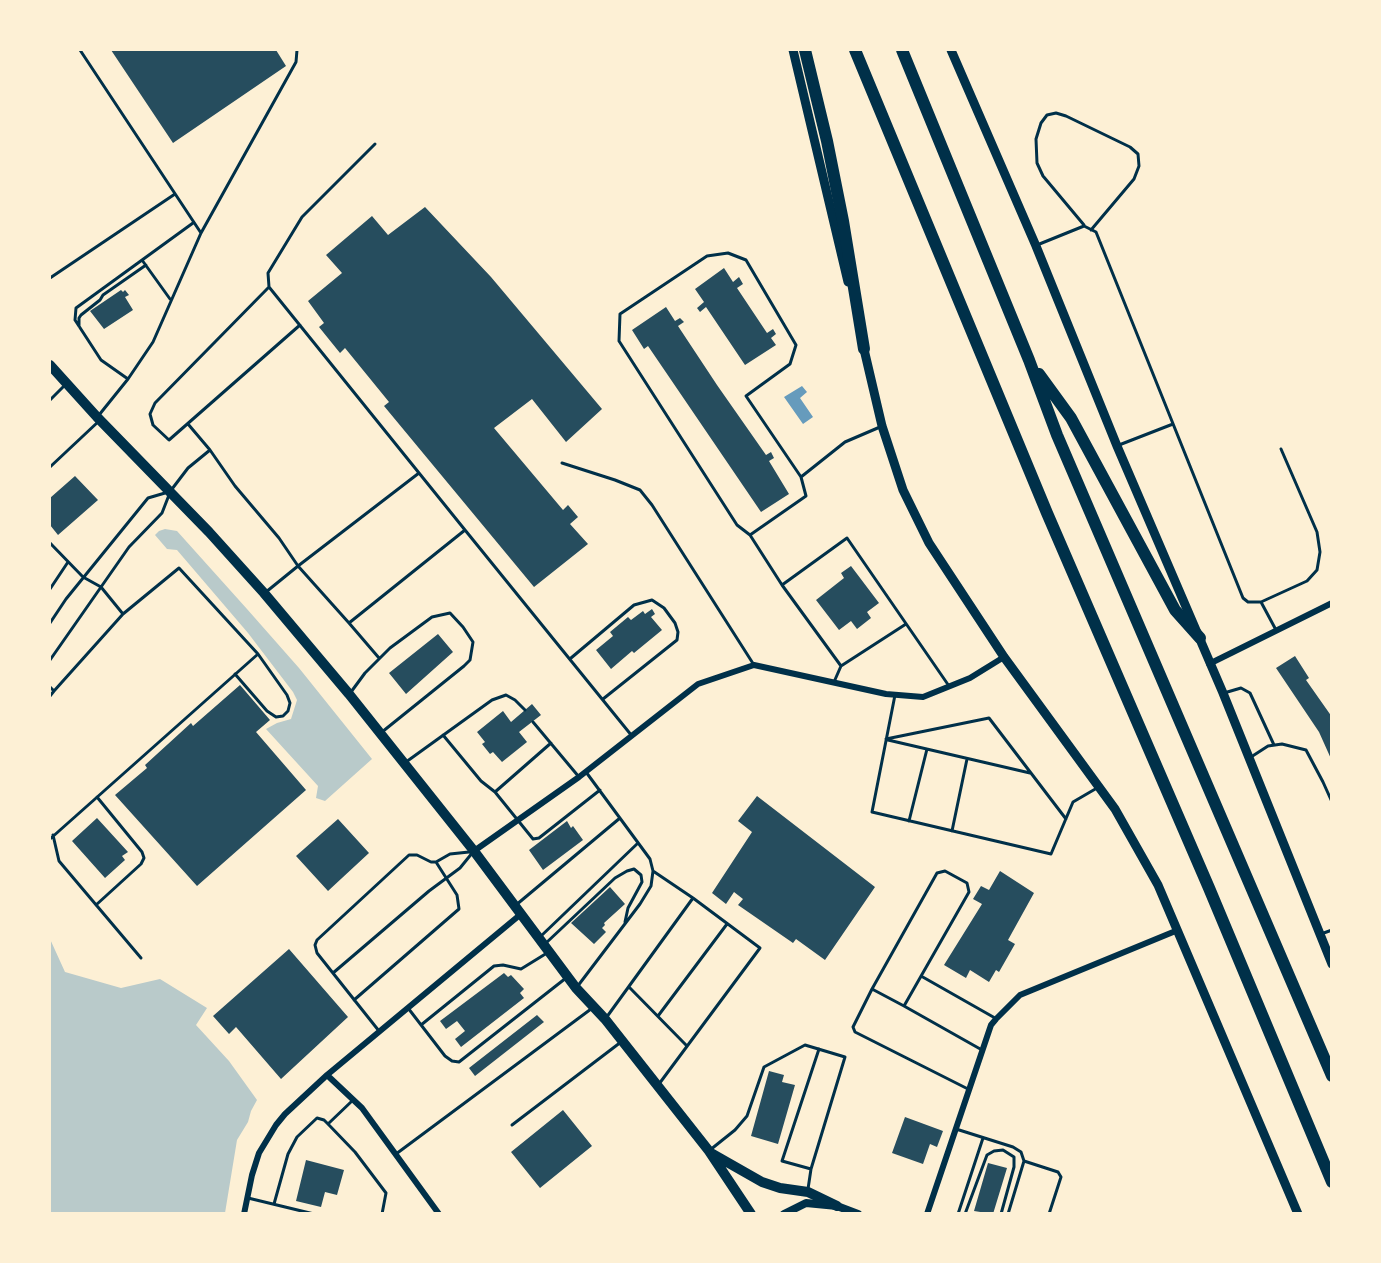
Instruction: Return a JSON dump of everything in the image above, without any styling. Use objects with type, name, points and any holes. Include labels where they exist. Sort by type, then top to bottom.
[{"type":"highway","points":[[805,50],[827,141],[843,222],[864,349]]},
{"type":"highway","points":[[855,50],[1047,513],[1209,888],[1332,1182]]},
{"type":"highway","points":[[902,50],[1029,360],[1061,446],[1332,1076]]},
{"type":"highway","points":[[1029,360],[1071,418],[1174,610],[1200,638]]},
{"type":"main road","points":[[793,50],[882,426],[903,490],[929,543],[1004,657],[1115,809],[1158,885],[1298,1214]]},
{"type":"main road","points":[[951,50],[1223,693],[1332,964]]},
{"type":"main road","points":[[50,365],[264,593],[349,694],[474,851],[576,988],[595,1006],[658,1086],[708,1151],[751,1214]]},
{"type":"main road","points":[[708,1151],[762,1182],[807,1197],[836,1210]]},
{"type":"street","points":[[1209,664],[1332,603]]},
{"type":"street","points":[[474,851],[579,777],[698,684],[754,665],[895,695],[923,697],[970,678],[1004,657]]},
{"type":"street","points":[[244,1214],[259,1153],[285,1114],[518,910]]},
{"type":"street","points":[[927,1214],[982,1050],[991,1025],[996,1019],[1020,995],[1178,930]]},
{"type":"street","points":[[327,1075],[362,1107],[440,1214]]},
{"type":"street","points":[[784,1214],[807,1197]]},
{"type":"street","points":[[836,1210],[858,1214]]},
{"type":"lane","points":[[80,50],[201,233]]},
{"type":"lane","points":[[50,467],[99,418],[153,342],[201,233],[296,62],[297,50]]},
{"type":"lane","points":[[1091,230],[1134,178],[1139,166],[1138,154],[1130,147],[1066,116],[1056,113],[1047,115],[1041,123],[1036,139],[1037,163],[1043,176],[1084,226],[1091,230],[1095,232],[1243,598],[1248,602],[1261,602],[1307,581],[1317,570],[1320,552],[1317,532],[1281,449]]},
{"type":"lane","points":[[375,144],[302,217],[268,273],[269,287],[632,735]]},
{"type":"lane","points":[[50,278],[175,195]]},
{"type":"lane","points":[[128,379],[101,360],[75,320],[76,308],[193,223]]},
{"type":"lane","points":[[1035,246],[1084,226]]},
{"type":"lane","points":[[750,535],[806,495],[801,477],[746,396],[790,364],[796,345],[746,260],[728,254],[707,256],[620,314],[619,341],[737,525],[750,535],[782,585],[841,666]]},
{"type":"lane","points":[[142,260],[170,299]]},
{"type":"lane","points":[[79,326],[81,315],[103,295],[146,265]]},
{"type":"lane","points":[[269,287],[156,403],[150,414],[153,425],[169,440],[300,326]]},
{"type":"lane","points":[[50,400],[67,384]]},
{"type":"lane","points":[[188,424],[210,450],[235,486],[279,538],[298,566],[380,658]]},
{"type":"lane","points":[[1117,446],[1173,424]]},
{"type":"lane","points":[[801,477],[845,442],[882,426]]},
{"type":"lane","points":[[50,660],[129,547],[162,513],[170,492],[188,468],[210,450]]},
{"type":"lane","points":[[562,462],[640,490],[652,505],[754,665]]},
{"type":"lane","points":[[264,593],[419,473]]},
{"type":"lane","points":[[50,623],[83,577],[148,498],[170,492]]},
{"type":"lane","points":[[349,623],[465,531]]},
{"type":"lane","points":[[782,585],[847,538],[949,686]]},
{"type":"lane","points":[[50,543],[83,577],[101,587],[123,614]]},
{"type":"lane","points":[[50,589],[68,562]]},
{"type":"lane","points":[[50,696],[123,614],[179,568],[258,654],[287,695],[290,703],[288,711],[283,716],[276,717],[267,711],[235,674]]},
{"type":"lane","points":[[571,659],[634,605],[651,600],[664,608],[675,623],[678,632],[677,640],[603,699]]},
{"type":"lane","points":[[1261,602],[1276,631]]},
{"type":"lane","points":[[349,694],[365,673],[390,648],[432,617],[450,613],[473,642],[470,660],[380,733]]},
{"type":"lane","points":[[834,682],[841,666],[906,624]]},
{"type":"lane","points":[[50,838],[258,654]]},
{"type":"lane","points":[[50,687],[54,691]]},
{"type":"lane","points":[[1223,693],[1241,688],[1250,693],[1274,745]]},
{"type":"lane","points":[[895,695],[872,812],[1051,854],[1074,802],[1099,787]]},
{"type":"lane","points":[[404,764],[492,700],[506,696],[516,700],[525,710]]},
{"type":"lane","points":[[886,739],[989,718],[1066,819]]},
{"type":"lane","points":[[533,722],[579,777]]},
{"type":"lane","points":[[443,735],[481,781],[495,792],[518,818],[533,839],[539,838],[600,790]]},
{"type":"lane","points":[[886,739],[1031,774]]},
{"type":"lane","points":[[495,792],[551,743]]},
{"type":"lane","points":[[1249,758],[1268,746],[1274,745],[1282,744],[1306,750],[1332,802]]},
{"type":"lane","points":[[909,821],[927,749]]},
{"type":"lane","points":[[951,831],[967,759]]},
{"type":"lane","points":[[576,988],[651,886],[653,871],[650,859],[585,771]]},
{"type":"lane","points":[[96,797],[142,852],[144,858],[141,864],[96,905]]},
{"type":"lane","points":[[518,910],[620,818]]},
{"type":"lane","points":[[53,835],[59,861],[141,958]]},
{"type":"lane","points":[[421,1025],[494,966],[503,964],[521,969],[638,843]]},
{"type":"lane","points":[[379,1032],[317,953],[315,945],[317,940],[410,855],[417,855],[436,862],[450,854],[474,851]]},
{"type":"lane","points":[[333,973],[460,868],[474,851]]},
{"type":"lane","points":[[354,1000],[459,909],[457,895],[436,862]]},
{"type":"lane","points":[[544,945],[615,878],[634,869],[641,874],[642,882],[628,908],[625,924]]},
{"type":"lane","points":[[653,871],[760,948],[686,1045],[658,1086]]},
{"type":"lane","points":[[904,1006],[969,892],[967,883],[945,871],[937,873],[853,1027],[855,1032],[969,1090]]},
{"type":"lane","points":[[605,1019],[693,898]]},
{"type":"lane","points":[[658,1016],[728,923]]},
{"type":"lane","points":[[1319,935],[1332,930]]},
{"type":"lane","points":[[921,976],[996,1019]]},
{"type":"lane","points":[[408,1008],[445,1056],[452,1061],[459,1062],[568,977]]},
{"type":"lane","points":[[629,987],[686,1045]]},
{"type":"lane","points":[[872,989],[982,1050]]},
{"type":"lane","points":[[396,1154],[595,1006]]},
{"type":"lane","points":[[512,1125],[622,1041]]},
{"type":"lane","points":[[708,1151],[735,1130],[747,1116],[764,1067],[805,1045],[845,1057],[814,1159],[807,1197]]},
{"type":"lane","points":[[812,1169],[782,1161],[819,1048]]},
{"type":"lane","points":[[328,1124],[354,1100]]},
{"type":"lane","points":[[274,1204],[288,1154],[297,1137],[317,1118],[324,1119],[355,1152],[386,1193],[382,1214]]},
{"type":"lane","points":[[956,1129],[1013,1147],[1021,1152],[1024,1161],[1008,1214]]},
{"type":"lane","points":[[958,1214],[983,1138]]},
{"type":"lane","points":[[965,1214],[987,1155],[1003,1150],[1014,1157],[1014,1167],[1001,1214]]},
{"type":"lane","points":[[1024,1161],[1058,1172],[1061,1176],[1049,1214]]},
{"type":"lane","points":[[247,1198],[314,1214]]},
{"type":"shaded area","points":[[165,529],[177,531],[299,668],[372,759],[325,801],[316,798],[318,786],[266,729],[291,719],[297,700],[293,692],[248,633],[177,550],[167,549],[155,535]]},
{"type":"shaded area","points":[[50,939],[65,972],[121,988],[160,979],[207,1008],[196,1025],[229,1061],[257,1100],[237,1140],[225,1213],[50,1213]]},
{"type":"water","points":[[802,386],[807,392],[800,398],[813,417],[803,424],[784,397]]},
{"type":"building","points":[[111,50],[276,50],[286,66],[173,143]]},
{"type":"building","points":[[425,207],[491,277],[602,409],[566,442],[532,399],[494,428],[563,510],[568,505],[578,517],[570,524],[588,544],[534,587],[384,406],[389,402],[345,348],[340,353],[319,327],[324,323],[308,301],[342,273],[326,255],[372,216],[388,235]]},
{"type":"building","points":[[724,268],[733,282],[739,277],[743,284],[737,288],[767,333],[773,329],[776,334],[771,338],[776,345],[745,365],[706,307],[700,312],[697,308],[704,302],[695,289]]},
{"type":"building","points":[[121,290],[123,292],[125,290],[129,295],[125,297],[133,310],[104,329],[90,311]]},
{"type":"building","points":[[666,307],[675,321],[680,318],[684,322],[678,326],[717,385],[766,455],[771,452],[774,458],[769,461],[789,494],[761,512],[648,346],[644,349],[632,330]]},
{"type":"building","points":[[75,476],[98,500],[58,535],[50,525],[50,498]]},
{"type":"building","points":[[851,566],[879,603],[867,612],[871,618],[857,629],[851,621],[839,630],[816,600],[844,578],[841,573]]},
{"type":"building","points":[[652,609],[655,614],[651,617],[662,630],[611,669],[596,650],[613,636],[610,632],[628,617],[631,620],[643,611],[645,614]]},
{"type":"building","points":[[438,634],[453,652],[406,694],[389,673]]},
{"type":"building","points":[[1295,656],[1309,678],[1306,680],[1332,717],[1332,761],[1319,732],[1276,668]]},
{"type":"building","points":[[240,685],[270,720],[256,732],[306,790],[197,886],[115,795],[147,768],[145,765],[191,723],[193,726]]},
{"type":"building","points":[[532,704],[541,715],[519,732],[527,742],[502,762],[493,752],[490,754],[482,744],[485,742],[477,732],[503,711],[511,722]]},
{"type":"building","points":[[757,796],[875,887],[825,960],[796,939],[793,943],[738,905],[743,899],[734,892],[726,904],[712,893],[752,832],[738,821]]},
{"type":"building","points":[[97,818],[128,852],[122,856],[125,860],[105,878],[72,841]]},
{"type":"building","points":[[338,819],[369,853],[328,891],[296,856]]},
{"type":"building","points":[[567,821],[583,840],[543,870],[529,850]]},
{"type":"building","points":[[1000,871],[1034,893],[1008,940],[1015,944],[999,972],[996,970],[989,982],[970,970],[966,978],[944,965],[982,904],[973,899],[981,886],[989,890]]},
{"type":"building","points":[[610,887],[625,904],[604,923],[602,928],[606,932],[594,944],[571,923]]},
{"type":"building","points":[[289,949],[348,1017],[281,1079],[236,1027],[229,1034],[213,1016]]},
{"type":"building","points":[[504,973],[508,977],[511,975],[524,989],[520,993],[524,998],[461,1047],[455,1039],[465,1031],[457,1021],[446,1029],[440,1021]]},
{"type":"building","points":[[537,1015],[544,1022],[475,1076],[469,1068]]},
{"type":"building","points":[[769,1071],[784,1075],[782,1082],[795,1085],[778,1144],[751,1136]]},
{"type":"building","points":[[563,1110],[592,1146],[540,1188],[511,1152]]},
{"type":"building","points":[[905,1117],[943,1131],[937,1147],[930,1144],[923,1164],[892,1153]]},
{"type":"building","points":[[306,1160],[344,1170],[337,1195],[325,1192],[321,1207],[296,1201]]},
{"type":"building","points":[[988,1163],[1007,1168],[993,1214],[974,1211]]}]
